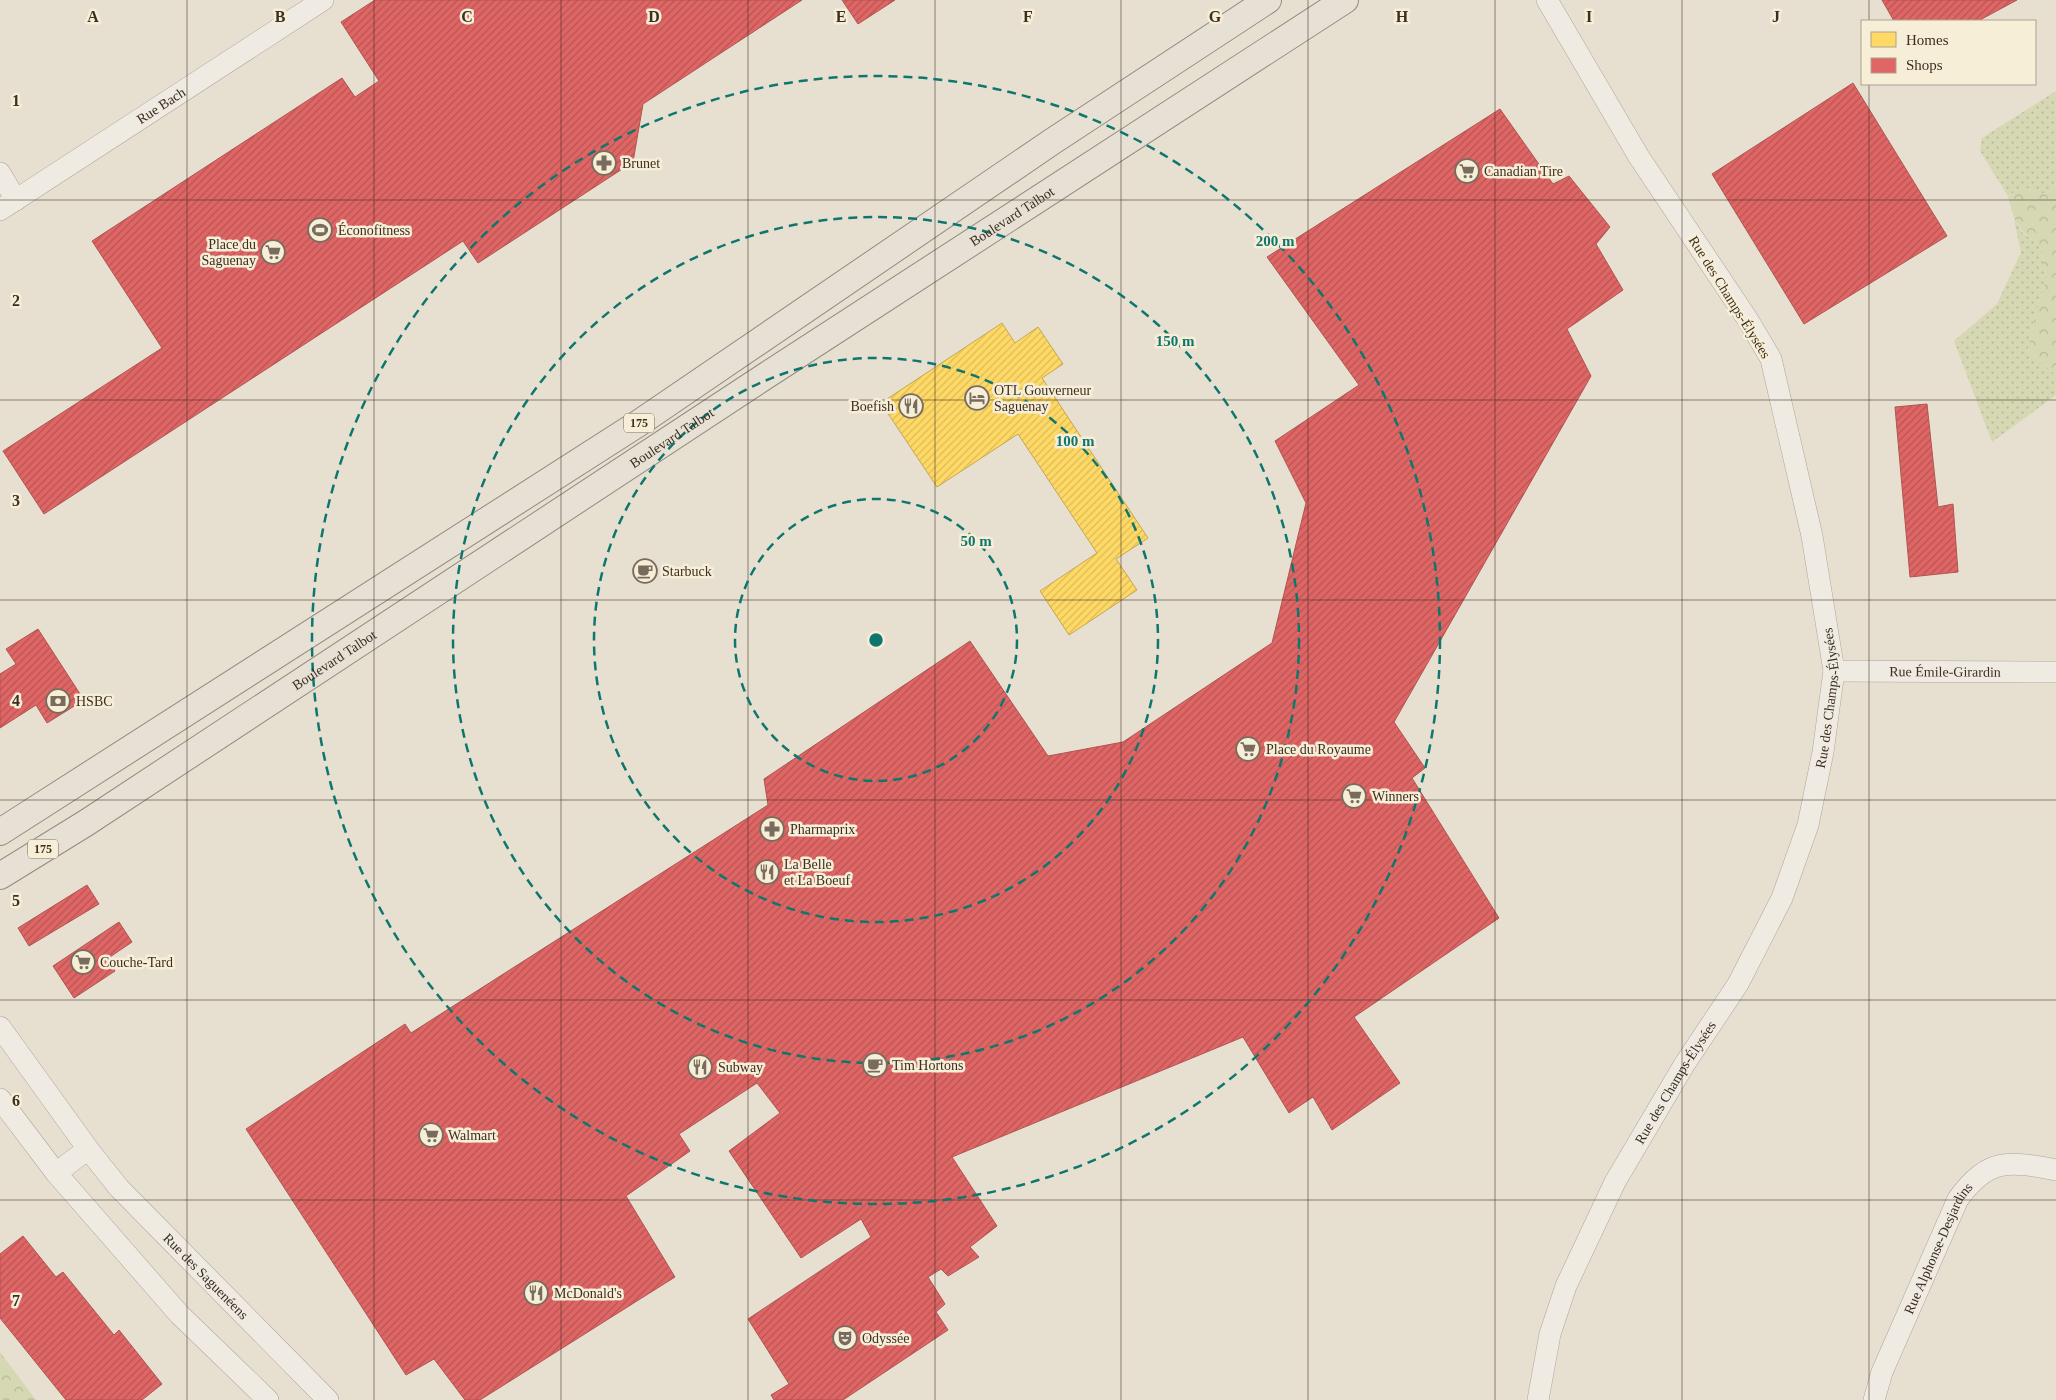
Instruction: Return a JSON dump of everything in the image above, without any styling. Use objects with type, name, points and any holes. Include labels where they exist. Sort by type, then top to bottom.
[{"type":"main road","name":"175","points":[[0,832],[638,423],[1053,141],[1268,0]]},
{"type":"main road","name":"Boulevard Talbot","points":[[0,876],[86,823],[693,424],[1345,0]]},
{"type":"street","name":"Rue Bach","points":[[8,205],[323,0]]},
{"type":"street","name":"Rue des Champs-Élysées","points":[[1538,1400],[1550,1334],[1566,1286],[1614,1182],[1684,1065],[1738,984],[1782,898],[1808,825],[1823,752],[1834,671],[1812,536],[1771,359],[1748,320],[1639,157],[1547,0]]},
{"type":"street","points":[[0,173],[8,205]]},
{"type":"street","name":"Rue Émile-Girardin","points":[[1834,671],[2056,672]]},
{"type":"street","name":"Rue des Saguenéens","points":[[0,1027],[118,1188],[328,1400]]},
{"type":"street","points":[[0,1099],[56,1173],[179,1314],[268,1400]]},
{"type":"street","points":[[56,1173],[88,1149]]},
{"type":"street","name":"Rue Alphonse-Desjardins","points":[[1874,1400],[1882,1372],[1958,1199],[1969,1184],[1984,1172],[2001,1164],[2019,1163],[2056,1170]]},
{"type":"green space","points":[[2056,91],[2056,185],[2046,194],[2022,187],[2008,196],[1980,151],[1982,138]]},
{"type":"green space","points":[[2056,185],[2056,373],[2052,372],[2028,350],[2035,316],[2047,277],[2041,247],[2018,226],[2008,196],[2022,187],[2046,194]]},
{"type":"green space","points":[[2014,220],[2023,233],[2041,247],[2047,277],[2035,316],[2028,350],[2052,372],[2056,373],[2056,395],[1992,442],[1954,341],[1997,304],[2021,252]]},
{"type":"green space","points":[[0,1352],[36,1400],[0,1400]]},
{"type":"building: Homes","points":[[1002,323],[1015,343],[1038,327],[1063,364],[1042,378],[1148,538],[1116,559],[1137,590],[1069,635],[1040,591],[1097,553],[1018,434],[937,487],[881,403]]},
{"type":"building: Shops","name":"Place du Saguenay","points":[[375,0],[802,0],[643,104],[633,162],[478,263],[463,241],[44,514],[3,451],[162,348],[92,241],[342,78],[355,97],[379,81],[341,22]]},
{"type":"building: Shops","points":[[842,0],[895,0],[858,24]]},
{"type":"building: Shops","points":[[1882,0],[2017,0],[1980,20],[1893,20]]},
{"type":"building: Shops","points":[[1853,83],[1947,236],[1804,324],[1712,174]]},
{"type":"building: Shops","name":"Place du Royaume","points":[[1500,109],[1553,184],[1569,176],[1610,227],[1596,244],[1623,290],[1567,329],[1591,376],[1394,722],[1425,768],[1412,778],[1499,918],[1354,1017],[1400,1083],[1332,1130],[1313,1097],[1289,1113],[1243,1037],[952,1157],[997,1226],[970,1247],[979,1257],[948,1276],[941,1269],[928,1277],[945,1304],[936,1312],[948,1330],[843,1400],[774,1400],[771,1395],[789,1384],[748,1319],[871,1237],[861,1219],[801,1258],[729,1151],[780,1113],[757,1083],[679,1134],[690,1151],[626,1196],[675,1277],[480,1400],[465,1400],[434,1359],[406,1375],[246,1129],[405,1024],[411,1033],[768,805],[764,779],[970,641],[1048,756],[1123,742],[1272,643],[1306,503],[1275,441],[1359,385],[1267,257]]},
{"type":"building: Shops","points":[[1927,404],[1938,507],[1953,504],[1958,572],[1910,577],[1895,407]]},
{"type":"building: Shops","points":[[38,629],[84,700],[47,723],[36,705],[0,728],[0,674],[16,664],[6,649]]},
{"type":"building: Shops","points":[[87,885],[99,904],[29,946],[18,928]]},
{"type":"building: Shops","name":"Couche-Tard","points":[[119,922],[132,942],[107,959],[115,971],[74,998],[53,966]]},
{"type":"building: Shops","points":[[23,1236],[56,1277],[63,1272],[114,1335],[119,1330],[162,1384],[142,1400],[66,1400],[0,1318],[0,1254]]},
{"type":"place","name":"Brunet","points":[[604,163]]},
{"type":"place","name":"Canadian Tire","points":[[1467,171]]},
{"type":"place","name":"Éconofitness","points":[[320,230]]},
{"type":"place","name":"Place du Saguenay","points":[[273,252]]},
{"type":"place","name":"OTL Gouverneur Saguenay","points":[[977,398]]},
{"type":"place","name":"Boefish","points":[[911,406]]},
{"type":"place","name":"Starbuck","points":[[645,571]]},
{"type":"place","name":"HSBC","points":[[58,701]]},
{"type":"place","name":"Place du Royaume","points":[[1248,749]]},
{"type":"place","name":"Winners","points":[[1354,796]]},
{"type":"place","name":"Pharmaprix","points":[[772,829]]},
{"type":"place","name":"La Belle et La Boeuf","points":[[767,872]]},
{"type":"place","name":"Couche-Tard","points":[[83,962]]},
{"type":"place","name":"Tim Hortons","points":[[875,1065]]},
{"type":"place","name":"Subway","points":[[700,1067]]},
{"type":"place","name":"Walmart","points":[[431,1135]]},
{"type":"place","name":"McDonald's","points":[[536,1293]]},
{"type":"place","name":"Odyssée","points":[[845,1338]]}]
